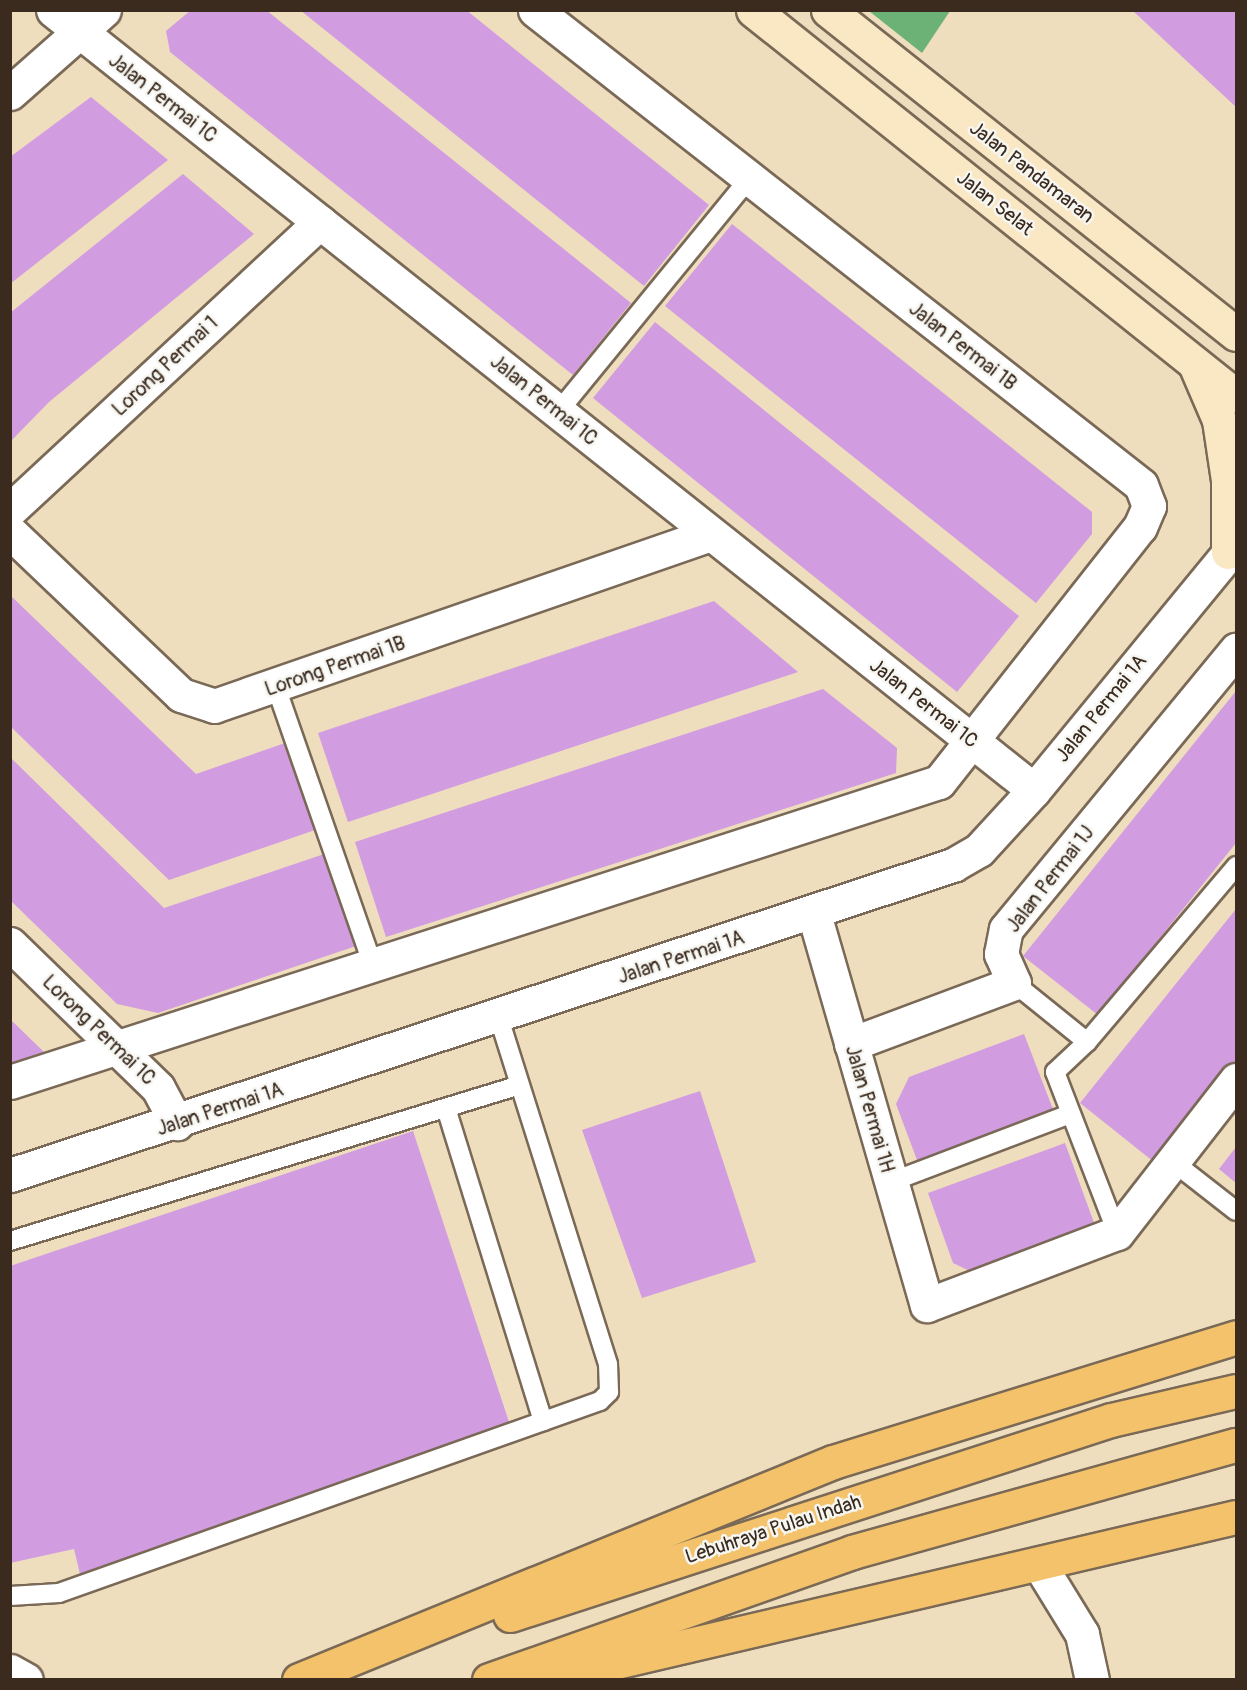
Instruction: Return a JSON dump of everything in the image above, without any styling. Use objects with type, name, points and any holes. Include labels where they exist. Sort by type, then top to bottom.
[{"type":"main road","name":"Jalan Selat","points":[[753,10],[1236,396]]},
{"type":"main road","name":"Jalan Pandamaran","points":[[828,10],[1236,334]]},
{"type":"main road","points":[[1194,361],[1219,420],[1228,480],[1232,548]]},
{"type":"main road","points":[[299,1680],[833,1462],[1236,1337]]},
{"type":"main road","name":"Lebuhraya Pulau Indah","points":[[314,1680],[1111,1420],[1236,1391]]},
{"type":"main road","points":[[489,1680],[852,1552],[1236,1445]]},
{"type":"main road","points":[[541,1680],[1236,1517]]},
{"type":"street","name":"Jalan Permai 1C","points":[[53,10],[1034,790]]},
{"type":"street","points":[[10,93],[104,10]]},
{"type":"street","name":"Jalan Permai 1B","points":[[535,10],[748,180],[1142,485],[1149,506],[1140,527],[972,741]]},
{"type":"street","name":"Lorong Permai 1","points":[[10,510],[320,222]]},
{"type":"street","name":"Lorong Permai 1B","points":[[10,532],[181,695],[214,706],[276,687],[711,534]]},
{"type":"street","name":"Jalan Permai 1A","points":[[10,1175],[177,1123],[814,914],[962,860],[979,850],[1034,790],[1232,548]]},
{"type":"street","name":"Jalan Permai 1J","points":[[1014,983],[1001,954],[1006,929],[1236,650]]},
{"type":"street","points":[[10,1082],[374,968],[939,782],[972,741]]},
{"type":"street","name":"Jalan Permai 1H","points":[[814,914],[927,1305],[1117,1233]]},
{"type":"street","name":"Lorong Permai 1C","points":[[10,944],[158,1088],[177,1123]]},
{"type":"street","points":[[851,1044],[1014,983]]},
{"type":"street","points":[[1117,1233],[1236,1080]]},
{"type":"street","points":[[1039,1564],[1082,1634],[1092,1680]]},
{"type":"street","points":[[10,1671],[26,1680]]},
{"type":"lane","points":[[558,412],[748,180]]},
{"type":"lane","points":[[276,687],[374,968]]},
{"type":"lane","points":[[1117,1233],[1055,1072],[1087,1042],[1236,866]]},
{"type":"lane","points":[[1014,983],[1087,1042]]},
{"type":"lane","points":[[10,1596],[59,1593],[600,1401],[609,1392],[608,1364],[499,1018]]},
{"type":"lane","points":[[10,1241],[520,1085]]},
{"type":"lane","points":[[446,1108],[543,1421]]},
{"type":"lane","points":[[891,1182],[1070,1114]]},
{"type":"lane","points":[[1172,1161],[1236,1211]]},
{"type":"green space","points":[[869,11],[950,11],[922,53]]},
{"type":"building","points":[[191,10],[266,10],[631,303],[573,375],[170,52],[166,31]]},
{"type":"building","points":[[300,10],[466,10],[709,205],[644,286]]},
{"type":"building","points":[[1132,10],[1236,10],[1236,107]]},
{"type":"building","points":[[91,97],[168,160],[10,284],[10,157]]},
{"type":"building","points":[[183,174],[254,234],[49,402],[10,442],[10,313]]},
{"type":"building","points":[[732,224],[1092,512],[1092,534],[1036,603],[665,306]]},
{"type":"building","points":[[655,322],[1019,616],[957,692],[593,398]]},
{"type":"building","points":[[10,595],[196,774],[288,742],[318,829],[169,880],[10,726]]},
{"type":"building","points":[[714,601],[798,672],[348,822],[318,733]]},
{"type":"building","points":[[823,689],[897,748],[896,773],[386,937],[355,842]]},
{"type":"building","points":[[1236,691],[1236,843],[1098,1015],[1023,956]]},
{"type":"building","points":[[10,757],[164,908],[330,852],[362,944],[158,1013],[117,1004],[10,900]]},
{"type":"building","points":[[1236,909],[1236,1060],[1154,1162],[1080,1103]]},
{"type":"building","points":[[10,1019],[44,1052],[10,1064]]},
{"type":"building","points":[[1024,1034],[1056,1117],[920,1168],[896,1104],[909,1077]]},
{"type":"building","points":[[700,1091],[756,1262],[642,1298],[582,1130]]},
{"type":"building","points":[[413,1131],[511,1428],[80,1574],[74,1549],[10,1563],[10,1266]]},
{"type":"building","points":[[1065,1143],[1097,1231],[978,1275],[953,1263],[928,1193]]},
{"type":"building","points":[[1236,1147],[1236,1183],[1219,1169]]}]
